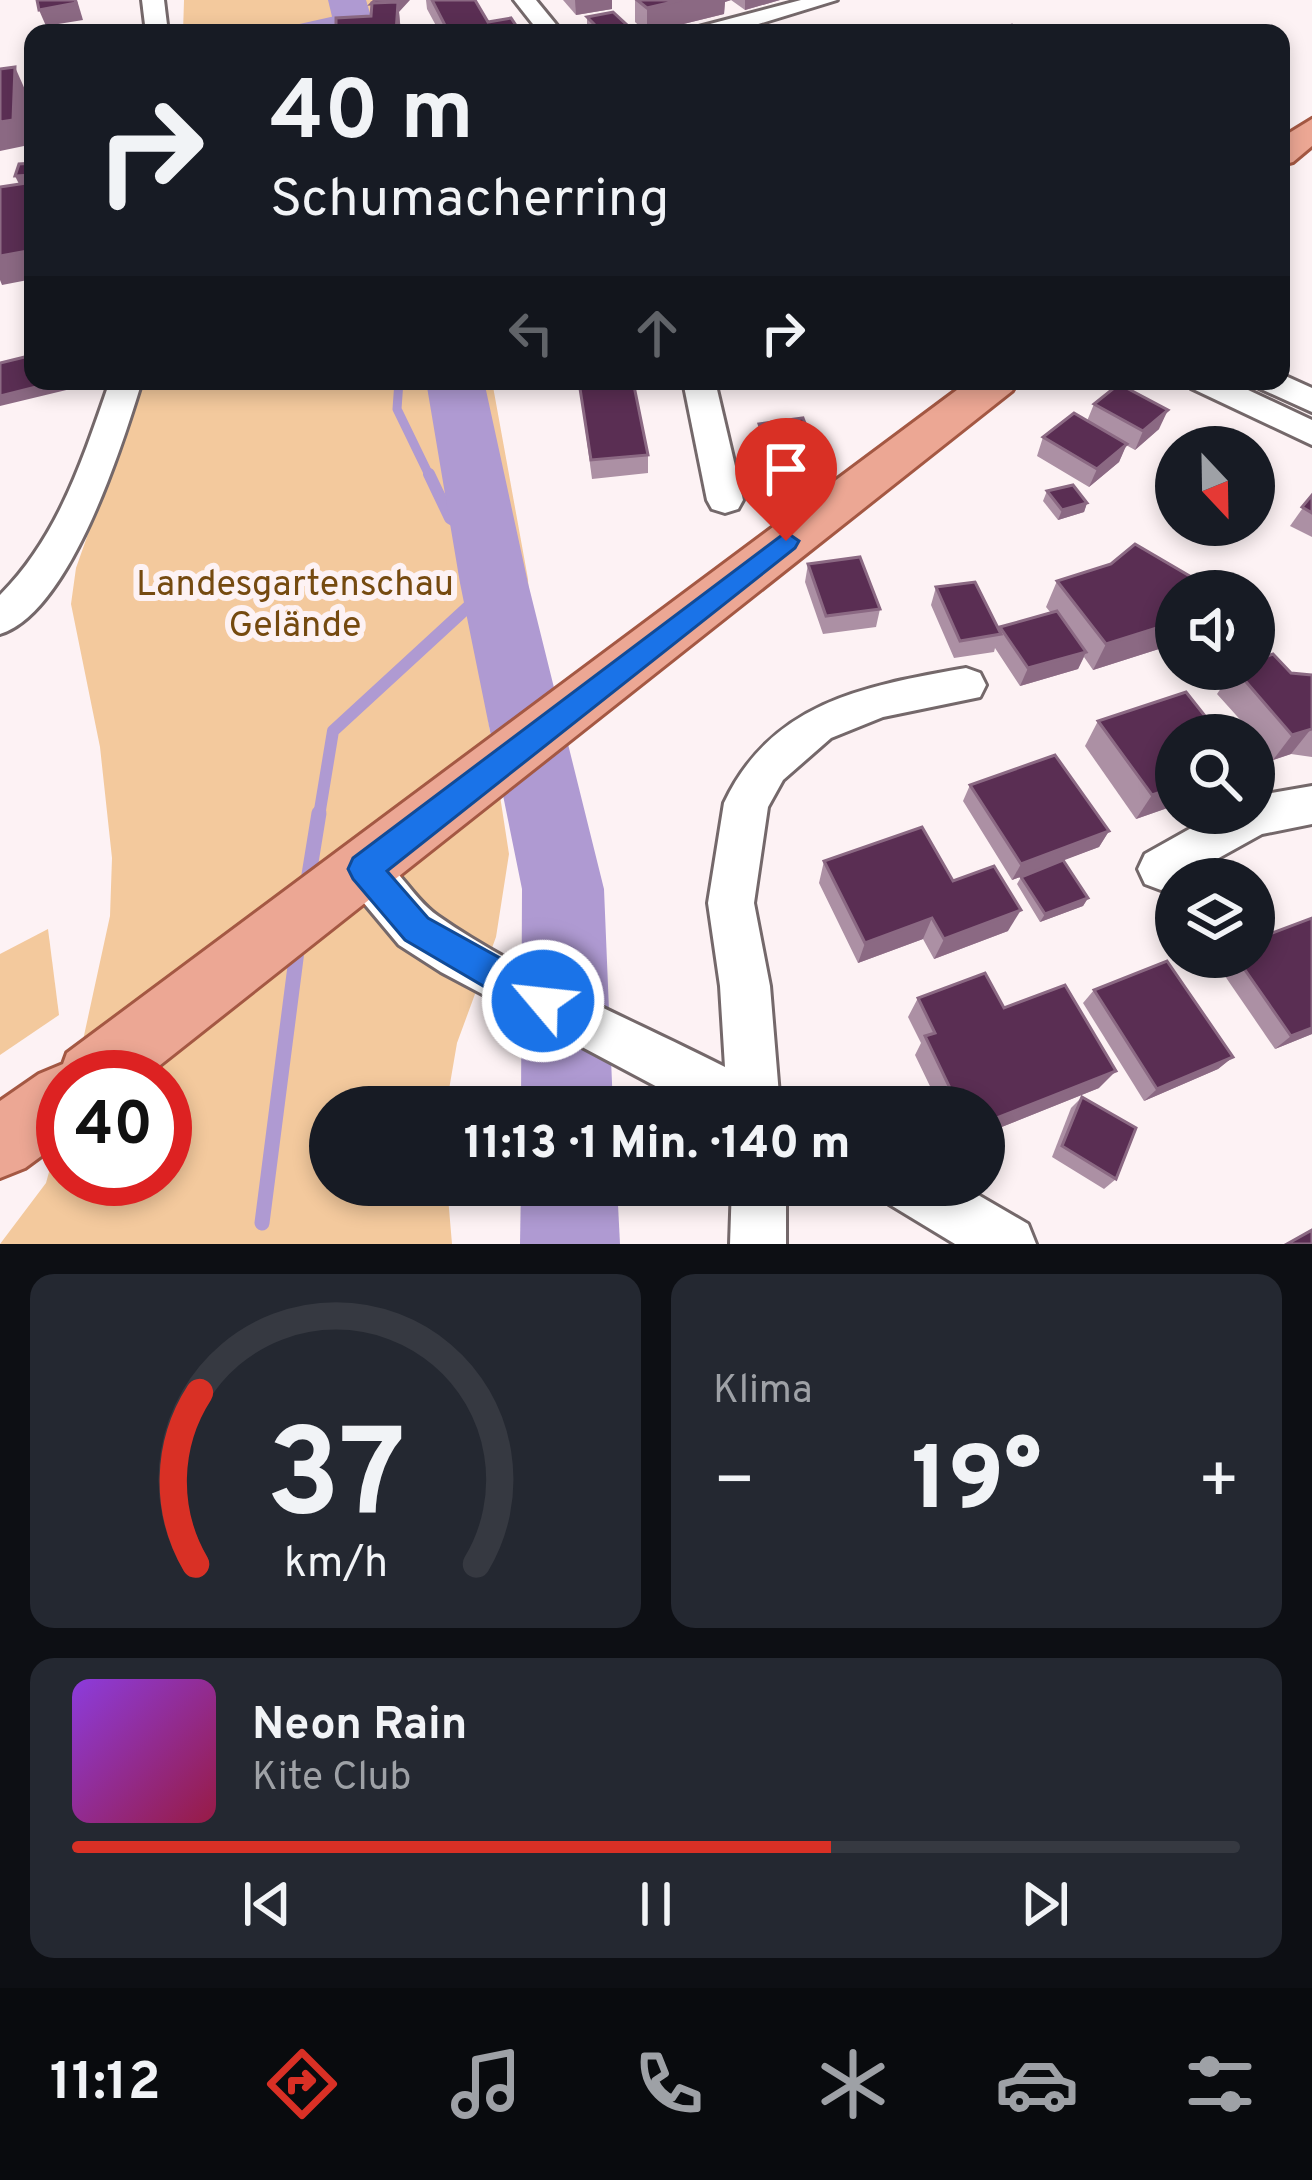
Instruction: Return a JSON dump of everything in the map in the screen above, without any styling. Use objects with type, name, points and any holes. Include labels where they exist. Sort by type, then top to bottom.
[{"type":"main road","points":[[128,1050],[985,390]]},
{"type":"main road","points":[[0,1143],[36,1117]]},
{"type":"street","points":[[525,0],[544,24]]},
{"type":"street","points":[[737,24],[826,0]]},
{"type":"street","points":[[0,619],[32,584],[79,517],[123,390]]},
{"type":"street","points":[[701,390],[725,500]]},
{"type":"street","points":[[1221,390],[1312,434]]},
{"type":"street","points":[[751,1086],[745,986],[731,903],[746,803],[768,767],[817,726],[879,700],[966,685]]},
{"type":"street","points":[[1180,858],[1253,817],[1312,805]]},
{"type":"street","points":[[345,883],[543,1001],[710,1086]]},
{"type":"street","points":[[758,1244],[759,1206]]},
{"type":"street","points":[[944,1206],[1008,1244]]},
{"type":"green space","points":[[184,0],[379,0],[371,24],[183,24]]},
{"type":"green space","name":"Landesgartenschau Gelände","points":[[139,390],[494,390],[528,579],[530,623],[521,656],[487,712],[509,854],[496,937],[457,1043],[450,1086],[309,1086],[309,1206],[449,1206],[452,1244],[0,1244],[36,1196],[36,1206],[192,1206],[192,1050],[81,1050],[110,916],[112,858],[100,747],[71,604],[76,568]]},
{"type":"green space","points":[[48,929],[59,1015],[0,1055],[0,954]]},
{"type":"building","points":[[37,0],[75,0],[76,3],[39,10]]},
{"type":"building","points":[[432,0],[475,0],[488,22],[511,18],[515,24],[444,24]]},
{"type":"building","points":[[637,0],[681,0],[647,8]]},
{"type":"building","points":[[398,2],[397,24],[336,24],[336,18],[371,16],[372,3]]},
{"type":"building","points":[[613,12],[626,24],[594,24],[587,17]]},
{"type":"building","points":[[15,67],[13,120],[0,122],[0,69]]},
{"type":"building","points":[[24,183],[24,252],[0,256],[0,187]]},
{"type":"building","points":[[24,357],[24,390],[0,396],[0,363]]},
{"type":"building","points":[[580,390],[635,390],[648,455],[591,460]]},
{"type":"building","points":[[1112,390],[1130,390],[1168,410],[1143,431],[1094,404]]},
{"type":"building","points":[[1074,413],[1127,444],[1097,469],[1043,437]]},
{"type":"building","points":[[803,418],[813,444],[768,450],[759,424]]},
{"type":"building","points":[[1073,485],[1087,503],[1062,510],[1047,491]]},
{"type":"building","points":[[1135,544],[1179,570],[1155,570],[1155,629],[1106,644],[1057,581],[1111,564]]},
{"type":"building","points":[[860,557],[880,609],[826,616],[808,564]]},
{"type":"building","points":[[975,582],[1001,634],[960,641],[936,587]]},
{"type":"building","points":[[1057,611],[1086,652],[1028,668],[1000,627]]},
{"type":"building","points":[[1275,656],[1291,673],[1312,675],[1312,729],[1292,735],[1253,690],[1275,690]]},
{"type":"building","points":[[1186,692],[1203,714],[1155,714],[1152,795],[1098,721]]},
{"type":"building","points":[[1055,755],[1109,831],[1021,864],[970,785]]},
{"type":"building","points":[[922,827],[953,881],[994,866],[1021,910],[944,939],[932,918],[865,943],[824,861]]},
{"type":"building","points":[[1063,860],[1088,898],[1045,914],[1021,877]]},
{"type":"building","points":[[1312,918],[1312,1028],[1291,1036],[1251,978],[1275,978],[1275,932]]},
{"type":"building","points":[[1155,966],[1155,978],[1179,978],[1233,1057],[1157,1089],[1094,990]]},
{"type":"building","points":[[985,973],[1004,1008],[1065,985],[1116,1071],[1005,1115],[1005,1086],[949,1086],[925,1036],[935,1033],[918,998]]},
{"type":"building","points":[[1082,1097],[1136,1128],[1116,1179],[1062,1146]]},
{"type":"building","points":[[1312,1230],[1312,1244],[1287,1244]]},
{"type":"waterway","points":[[347,0],[354,24]]},
{"type":"waterway","points":[[318,24],[354,16]]},
{"type":"waterway","points":[[398,390],[397,409],[430,477]]},
{"type":"waterway","points":[[457,390],[494,583],[563,889],[567,1086]]},
{"type":"waterway","points":[[429,474],[450,518],[485,539]]},
{"type":"waterway","points":[[319,816],[333,731],[494,583]]},
{"type":"waterway","points":[[307,887],[319,813]]},
{"type":"waterway","points":[[262,1223],[298,943]]},
{"type":"waterway","points":[[569,1206],[570,1244]]},
{"type":"route","points":[[543,1001],[416,929],[364,869],[786,541]]}]
